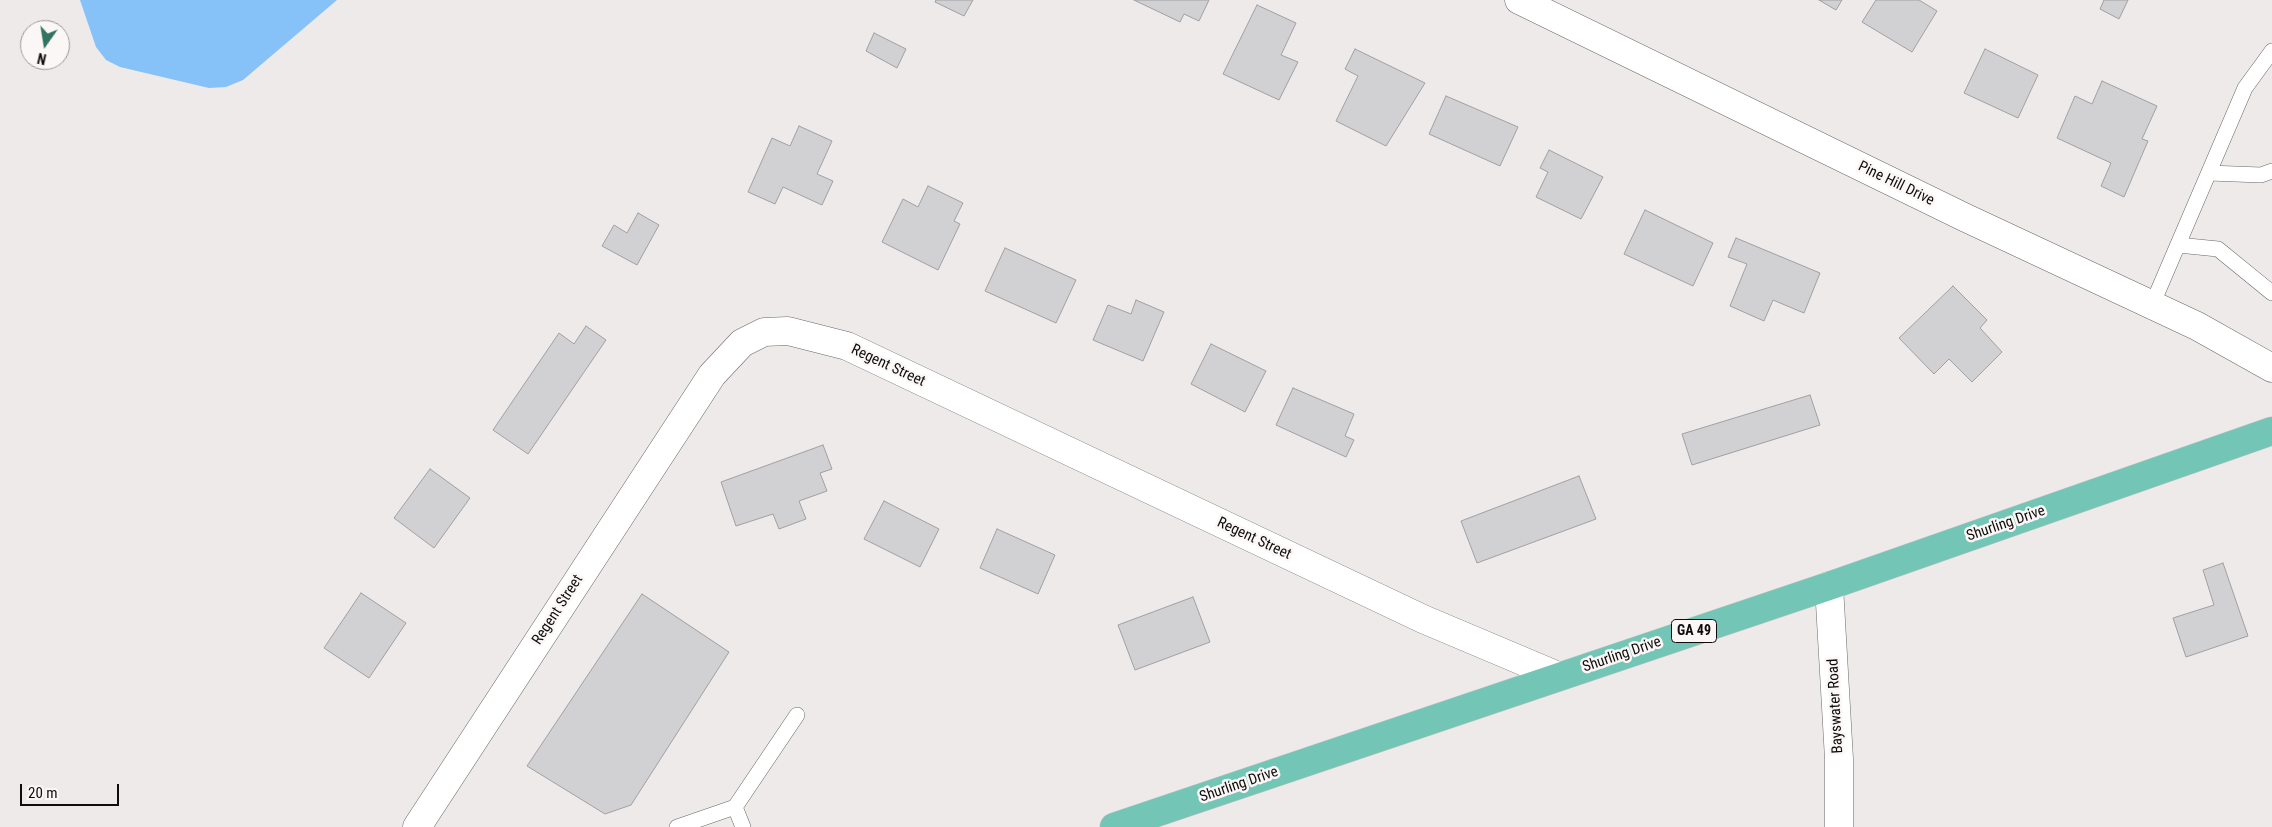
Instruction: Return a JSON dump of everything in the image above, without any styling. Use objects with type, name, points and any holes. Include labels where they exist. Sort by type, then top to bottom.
[{"type":"main road","name":"Shurling Drive","points":[[1114,827],[1829,586],[2272,431]]},
{"type":"street","name":"Pine Hill Drive","points":[[1520,0],[1957,214],[2197,326],[2272,368]]},
{"type":"street","name":"Regent Street","points":[[417,827],[712,375],[742,343],[764,332],[788,331],[847,346],[1423,619],[1558,676]]},
{"type":"street","name":"Bayswater Road","points":[[1829,586],[1839,759],[1840,827]]},
{"type":"lane","points":[[2152,304],[2245,88],[2272,51]]},
{"type":"lane","points":[[2209,173],[2261,175],[2272,171]]},
{"type":"lane","points":[[2178,245],[2218,249],[2272,294]]},
{"type":"lane","points":[[677,827],[735,807],[797,714]]},
{"type":"lane","points":[[735,807],[743,827]]},
{"type":"water","points":[[80,0],[337,0],[243,80],[226,87],[209,88],[120,67],[106,60],[96,47]]},
{"type":"building","points":[[936,0],[973,0],[964,16],[935,2]]},
{"type":"building","points":[[1134,0],[1209,0],[1199,21],[1184,14],[1180,22]]},
{"type":"building","points":[[1819,0],[1842,0],[1836,10]]},
{"type":"building","points":[[1876,0],[1919,0],[1937,11],[1912,52],[1862,22]]},
{"type":"building","points":[[2104,0],[2128,0],[2119,19],[2100,9]]},
{"type":"building","points":[[1257,5],[1296,23],[1281,55],[1298,62],[1279,100],[1223,74]]},
{"type":"building","points":[[874,33],[906,49],[897,68],[866,51]]},
{"type":"building","points":[[1355,49],[1425,83],[1386,146],[1336,121],[1358,76],[1345,69]]},
{"type":"building","points":[[1985,49],[2038,75],[2018,118],[1964,93]]},
{"type":"building","points":[[2102,81],[2157,106],[2142,139],[2148,141],[2124,197],[2101,186],[2111,163],[2057,138],[2075,96],[2092,104]]},
{"type":"building","points":[[1446,96],[1518,127],[1500,166],[1429,134]]},
{"type":"building","points":[[799,126],[832,141],[817,174],[833,181],[822,205],[783,187],[775,204],[748,192],[772,138],[790,146]]},
{"type":"building","points":[[1549,150],[1603,177],[1581,219],[1536,197],[1548,172],[1540,168]]},
{"type":"building","points":[[928,186],[963,203],[954,221],[960,224],[938,270],[882,242],[903,199],[918,207]]},
{"type":"building","points":[[1645,210],[1713,243],[1693,286],[1624,254]]},
{"type":"building","points":[[638,213],[659,225],[637,265],[602,246],[614,225],[627,233]]},
{"type":"building","points":[[1736,238],[1820,273],[1804,313],[1773,300],[1764,321],[1730,306],[1747,264],[1728,257]]},
{"type":"building","points":[[1005,248],[1076,280],[1056,323],[985,291]]},
{"type":"building","points":[[1953,286],[1987,320],[1980,328],[2002,352],[1972,382],[1949,359],[1934,374],[1899,338]]},
{"type":"building","points":[[1136,300],[1164,312],[1143,361],[1093,340],[1108,305],[1131,314]]},
{"type":"building","points":[[586,326],[606,340],[528,454],[493,430],[559,333],[574,344]]},
{"type":"building","points":[[1211,344],[1266,371],[1245,412],[1191,384]]},
{"type":"building","points":[[1293,388],[1354,414],[1345,436],[1354,440],[1346,457],[1276,425]]},
{"type":"building","points":[[1810,395],[1820,425],[1692,465],[1682,434]]},
{"type":"building","points":[[823,445],[832,469],[820,473],[827,491],[799,501],[806,519],[779,529],[773,514],[736,526],[721,482]]},
{"type":"building","points":[[430,469],[470,498],[434,548],[394,518]]},
{"type":"building","points":[[1579,476],[1596,519],[1477,563],[1461,521]]},
{"type":"building","points":[[884,501],[939,529],[920,567],[864,539]]},
{"type":"building","points":[[997,529],[1055,555],[1038,594],[980,568]]},
{"type":"building","points":[[2223,563],[2248,636],[2186,657],[2173,618],[2214,605],[2203,570]]},
{"type":"building","points":[[361,593],[406,623],[369,678],[324,648]]},
{"type":"building","points":[[642,594],[729,652],[631,805],[605,814],[527,766]]},
{"type":"building","points":[[1193,597],[1210,642],[1135,670],[1118,625]]}]
